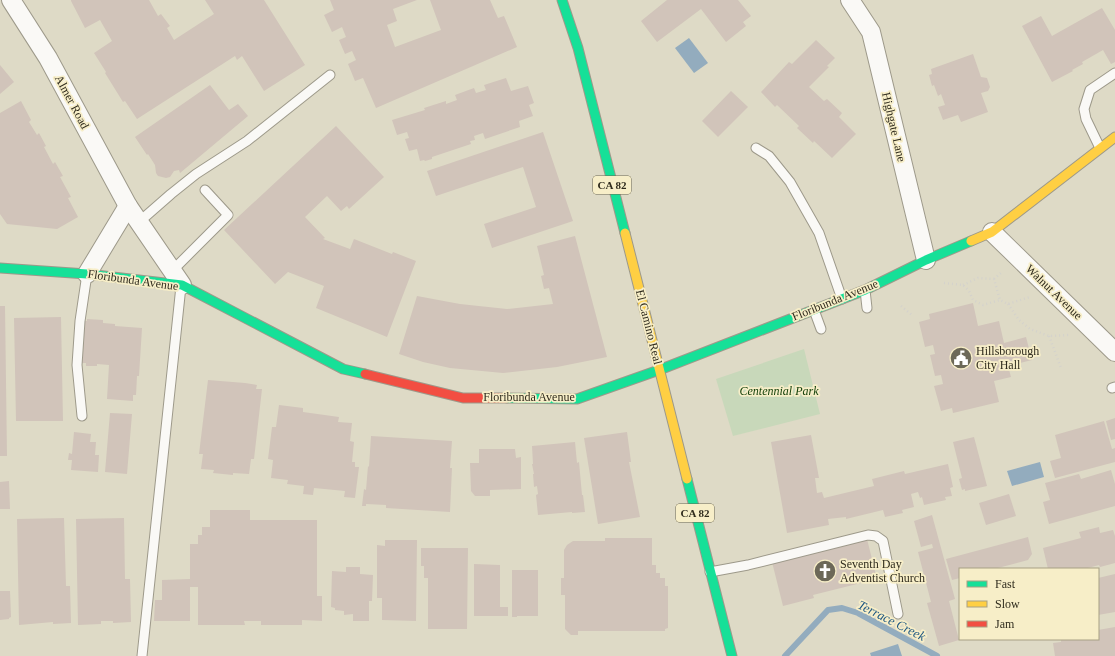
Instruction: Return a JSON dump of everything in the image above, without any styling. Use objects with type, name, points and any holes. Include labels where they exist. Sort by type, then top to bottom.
[{"type":"street","name":"Almer Road","points":[[11,0],[48,58],[128,206],[177,278]]},
{"type":"street","name":"El Camino Real","points":[[562,0],[578,48],[660,370],[730,656]]},
{"type":"street","name":"Highgate Lane","points":[[850,0],[871,32],[926,260]]},
{"type":"street","name":"Floribunda Avenue","points":[[0,268],[177,278],[343,369],[463,398],[577,398],[660,370],[865,290],[926,260],[992,232],[1115,137]]},
{"type":"street","points":[[87,274],[128,206]]},
{"type":"street","name":"Walnut Avenue","points":[[992,232],[1115,352]]},
{"type":"lane","points":[[1100,148],[1086,119],[1084,110],[1090,90],[1115,74]]},
{"type":"lane","points":[[139,222],[196,174],[247,141],[330,75]]},
{"type":"lane","points":[[756,148],[769,156],[790,182],[819,233],[842,299]]},
{"type":"lane","points":[[142,656],[177,278],[228,215],[205,190]]},
{"type":"lane","points":[[82,416],[77,365],[80,321],[87,274]]},
{"type":"lane","points":[[865,290],[867,308]]},
{"type":"lane","points":[[814,310],[821,329]]},
{"type":"lane","points":[[710,572],[748,565],[868,535],[876,536],[883,541],[898,614]]},
{"type":"path","points":[[944,283],[962,285],[978,278],[994,279],[1002,272]]},
{"type":"path","points":[[994,279],[1000,300]]},
{"type":"path","points":[[962,285],[969,291],[973,300],[983,306],[1000,300],[1008,304],[1019,320],[1030,329],[1049,336],[1072,335]]},
{"type":"path","points":[[1008,304],[1030,297]]},
{"type":"path","points":[[902,306],[912,315]]},
{"type":"path","points":[[1049,336],[1061,368]]},
{"type":"green space","name":"Centennial Park","points":[[804,349],[820,414],[733,436],[716,379]]},
{"type":"water","points":[[689,38],[708,63],[694,73],[675,48]]},
{"type":"water","points":[[1040,462],[1044,477],[1012,486],[1007,471]]},
{"type":"water","points":[[898,644],[902,656],[871,656],[870,653]]},
{"type":"building","points":[[71,0],[149,0],[158,16],[161,14],[170,26],[167,28],[174,40],[214,14],[205,0],[264,0],[305,65],[264,91],[242,56],[237,60],[235,56],[137,119],[125,101],[123,102],[94,53],[112,41],[100,20],[85,28]]},
{"type":"building","points":[[330,0],[417,0],[393,9],[397,21],[387,25],[395,47],[441,30],[430,0],[490,0],[498,18],[504,16],[517,47],[376,108],[363,78],[355,81],[348,64],[356,60],[352,51],[345,54],[339,40],[346,37],[342,27],[332,32],[324,15],[334,10]]},
{"type":"building","points":[[667,0],[738,0],[751,16],[743,22],[746,26],[726,42],[701,9],[657,42],[641,21]]},
{"type":"building","points":[[1102,8],[1115,30],[1115,62],[1111,64],[1103,50],[1082,62],[1083,64],[1072,70],[1073,71],[1052,82],[1022,26],[1041,16],[1052,36]]},
{"type":"building","points":[[816,40],[835,58],[827,66],[829,67],[809,87],[824,101],[827,99],[842,113],[839,117],[856,134],[832,158],[814,141],[813,143],[797,128],[799,126],[777,105],[775,107],[761,92],[789,62],[792,64]]},
{"type":"building","points":[[973,54],[981,77],[987,78],[990,87],[988,91],[981,93],[988,112],[961,122],[958,115],[943,120],[938,107],[945,105],[941,94],[938,96],[934,85],[932,86],[929,75],[932,74],[931,69]]},
{"type":"building","points":[[0,65],[14,82],[0,94]]},
{"type":"building","points":[[506,78],[511,91],[528,86],[534,103],[529,105],[533,116],[519,121],[520,127],[485,139],[483,133],[474,136],[475,140],[470,141],[471,144],[432,157],[432,159],[425,161],[420,161],[417,149],[409,151],[405,139],[409,138],[407,132],[397,135],[392,120],[425,110],[424,108],[446,101],[446,104],[457,100],[455,95],[474,88],[476,93],[486,90],[484,85]]},
{"type":"building","points":[[210,85],[229,110],[238,104],[248,116],[180,173],[179,170],[174,171],[170,177],[166,178],[158,176],[155,165],[135,137]]},
{"type":"building","points":[[731,91],[748,107],[718,137],[702,121]]},
{"type":"building","points":[[21,101],[31,120],[29,122],[37,135],[39,133],[46,146],[44,147],[53,164],[55,162],[63,176],[60,177],[71,197],[68,198],[78,217],[57,229],[7,224],[0,214],[0,113]]},
{"type":"building","points":[[336,126],[384,177],[349,209],[347,206],[341,211],[327,196],[305,217],[325,238],[323,239],[350,249],[354,239],[392,254],[393,252],[416,261],[387,337],[316,308],[324,286],[288,272],[275,284],[224,230]]},
{"type":"building","points":[[543,132],[573,221],[492,248],[484,224],[536,207],[523,167],[436,196],[427,171]]},
{"type":"building","points":[[575,236],[607,357],[557,367],[503,373],[450,368],[423,362],[399,354],[417,296],[460,304],[507,309],[553,304],[549,288],[544,289],[541,276],[544,275],[537,246]]},
{"type":"building","points":[[973,303],[978,326],[999,321],[1004,343],[1026,337],[1032,360],[1008,366],[1011,377],[994,381],[999,402],[953,413],[952,408],[941,411],[934,386],[943,384],[941,375],[935,376],[930,355],[935,354],[933,345],[925,347],[919,322],[930,319],[929,314]]},
{"type":"building","points":[[0,306],[5,306],[7,456],[0,456]]},
{"type":"building","points":[[61,317],[63,421],[16,421],[14,318]]},
{"type":"building","points":[[87,319],[103,320],[103,323],[115,324],[115,326],[142,328],[139,376],[137,376],[136,395],[133,395],[133,401],[107,399],[109,365],[97,364],[97,366],[86,366],[86,363],[80,363],[83,321],[87,321]]},
{"type":"building","points":[[208,380],[257,385],[256,389],[262,389],[254,459],[251,459],[249,474],[233,473],[233,475],[213,473],[214,470],[201,469],[203,454],[199,454]]},
{"type":"building","points":[[279,405],[303,408],[303,412],[339,417],[338,422],[352,423],[350,441],[354,442],[352,462],[355,462],[355,467],[359,467],[355,498],[344,497],[345,491],[314,488],[313,495],[303,494],[304,486],[287,484],[288,480],[271,478],[273,460],[268,459],[272,427],[276,427]]},
{"type":"building","points":[[110,413],[132,414],[127,474],[105,472]]},
{"type":"building","points":[[1115,418],[1115,439],[1111,440],[1106,421]]},
{"type":"building","points":[[1104,421],[1112,449],[1115,448],[1115,462],[1055,478],[1050,461],[1061,458],[1055,435]]},
{"type":"building","points":[[74,432],[91,434],[90,442],[96,442],[95,455],[99,455],[98,472],[71,470],[72,460],[68,460],[69,453],[72,454]]},
{"type":"building","points":[[627,432],[631,462],[629,462],[640,517],[598,524],[584,438]]},
{"type":"building","points":[[811,435],[819,478],[815,478],[817,493],[822,492],[824,498],[874,486],[872,479],[904,471],[905,474],[948,464],[953,487],[950,488],[952,496],[945,497],[946,500],[924,505],[922,497],[920,498],[918,492],[911,494],[914,507],[902,510],[903,513],[885,517],[883,510],[846,519],[846,517],[828,519],[829,525],[787,533],[771,442]]},
{"type":"building","points":[[371,436],[452,441],[450,468],[452,468],[450,512],[386,508],[386,505],[366,504],[366,506],[362,506],[364,489],[366,490],[368,466],[369,467]]},
{"type":"building","points":[[974,437],[987,486],[965,491],[965,489],[962,490],[959,479],[962,478],[953,442]]},
{"type":"building","points":[[575,442],[585,512],[538,515],[536,495],[538,494],[537,486],[534,487],[532,446]]},
{"type":"building","points":[[479,449],[515,449],[516,458],[521,457],[521,489],[490,490],[490,496],[475,496],[471,491],[470,463],[479,463]]},
{"type":"building","points":[[1111,470],[1115,484],[1115,506],[1049,524],[1043,502],[1050,500],[1045,483],[1079,474],[1081,479]]},
{"type":"building","points":[[9,481],[10,509],[0,509],[0,482]]},
{"type":"building","points":[[1009,494],[1016,516],[986,525],[979,503]]},
{"type":"building","points":[[210,510],[250,510],[250,520],[317,520],[317,596],[322,596],[322,621],[302,620],[302,625],[261,625],[261,621],[244,621],[245,625],[198,625],[198,587],[190,587],[190,621],[154,621],[155,600],[162,600],[162,580],[190,579],[190,544],[198,544],[198,535],[202,535],[202,527],[210,527]]},
{"type":"building","points":[[932,515],[955,599],[949,601],[959,640],[939,646],[927,603],[931,602],[918,552],[933,548],[932,544],[921,547],[914,521]]},
{"type":"building","points":[[64,518],[66,586],[70,586],[71,623],[53,624],[53,622],[19,625],[17,519]]},
{"type":"building","points":[[124,518],[125,579],[130,579],[131,622],[113,623],[113,621],[101,621],[101,624],[78,625],[76,519]]},
{"type":"building","points":[[1099,527],[1100,533],[1113,530],[1115,536],[1115,563],[1100,567],[1099,565],[1088,568],[1048,568],[1043,548],[1081,538],[1079,532]]},
{"type":"building","points":[[1028,537],[1032,554],[1028,560],[998,568],[959,568],[959,578],[952,580],[946,559]]},
{"type":"building","points":[[605,538],[652,538],[652,565],[656,565],[656,573],[660,573],[660,578],[665,578],[665,586],[668,586],[668,628],[665,629],[665,631],[578,631],[578,635],[571,635],[565,629],[565,595],[561,595],[561,578],[564,578],[564,550],[567,545],[573,541],[605,541]]},
{"type":"building","name":"Seventh Day Adventist Church","points":[[867,539],[877,579],[813,595],[814,598],[783,606],[772,562]]},
{"type":"building","points":[[385,540],[417,540],[416,621],[382,620],[382,598],[377,598],[377,545],[385,546]]},
{"type":"building","points":[[421,548],[468,548],[467,629],[428,629],[428,578],[424,578],[424,566],[421,566]]},
{"type":"building","points":[[474,564],[500,565],[500,607],[508,607],[508,616],[474,616]]},
{"type":"building","points":[[346,567],[360,567],[360,574],[373,575],[372,601],[369,601],[369,621],[353,621],[353,614],[344,615],[344,611],[335,610],[335,608],[331,607],[332,571],[346,572]]},
{"type":"building","points":[[512,570],[538,570],[538,616],[512,617]]},
{"type":"building","points":[[1115,574],[1115,612],[1099,615],[1099,578]]},
{"type":"building","points":[[0,591],[10,591],[11,617],[9,619],[0,620]]},
{"type":"building","points":[[1115,627],[1115,656],[1055,656],[1053,643],[1061,642],[1061,640],[1099,640],[1099,630]]},
{"type":"waterway","name":"Terrace Creek","points":[[785,656],[828,610],[842,608],[858,613],[937,656]]},
{"type":"traffic: fast","points":[[562,0],[578,48],[625,233]]},
{"type":"traffic: fast","points":[[507,398],[577,399],[659,370],[865,290],[926,260],[971,241]]},
{"type":"traffic: fast","points":[[0,268],[87,274],[182,285],[343,369],[365,374]]},
{"type":"traffic: fast","points":[[687,479],[732,656]]},
{"type":"traffic: slow","points":[[971,241],[992,232],[1115,137]]},
{"type":"traffic: slow","points":[[625,233],[687,479]]},
{"type":"traffic: jam","points":[[365,374],[463,398],[507,398]]},
{"type":"place","name":"Hillsborough City Hall","points":[[961,358]]},
{"type":"place","name":"Seventh Day Adventist Church","points":[[825,571]]}]
